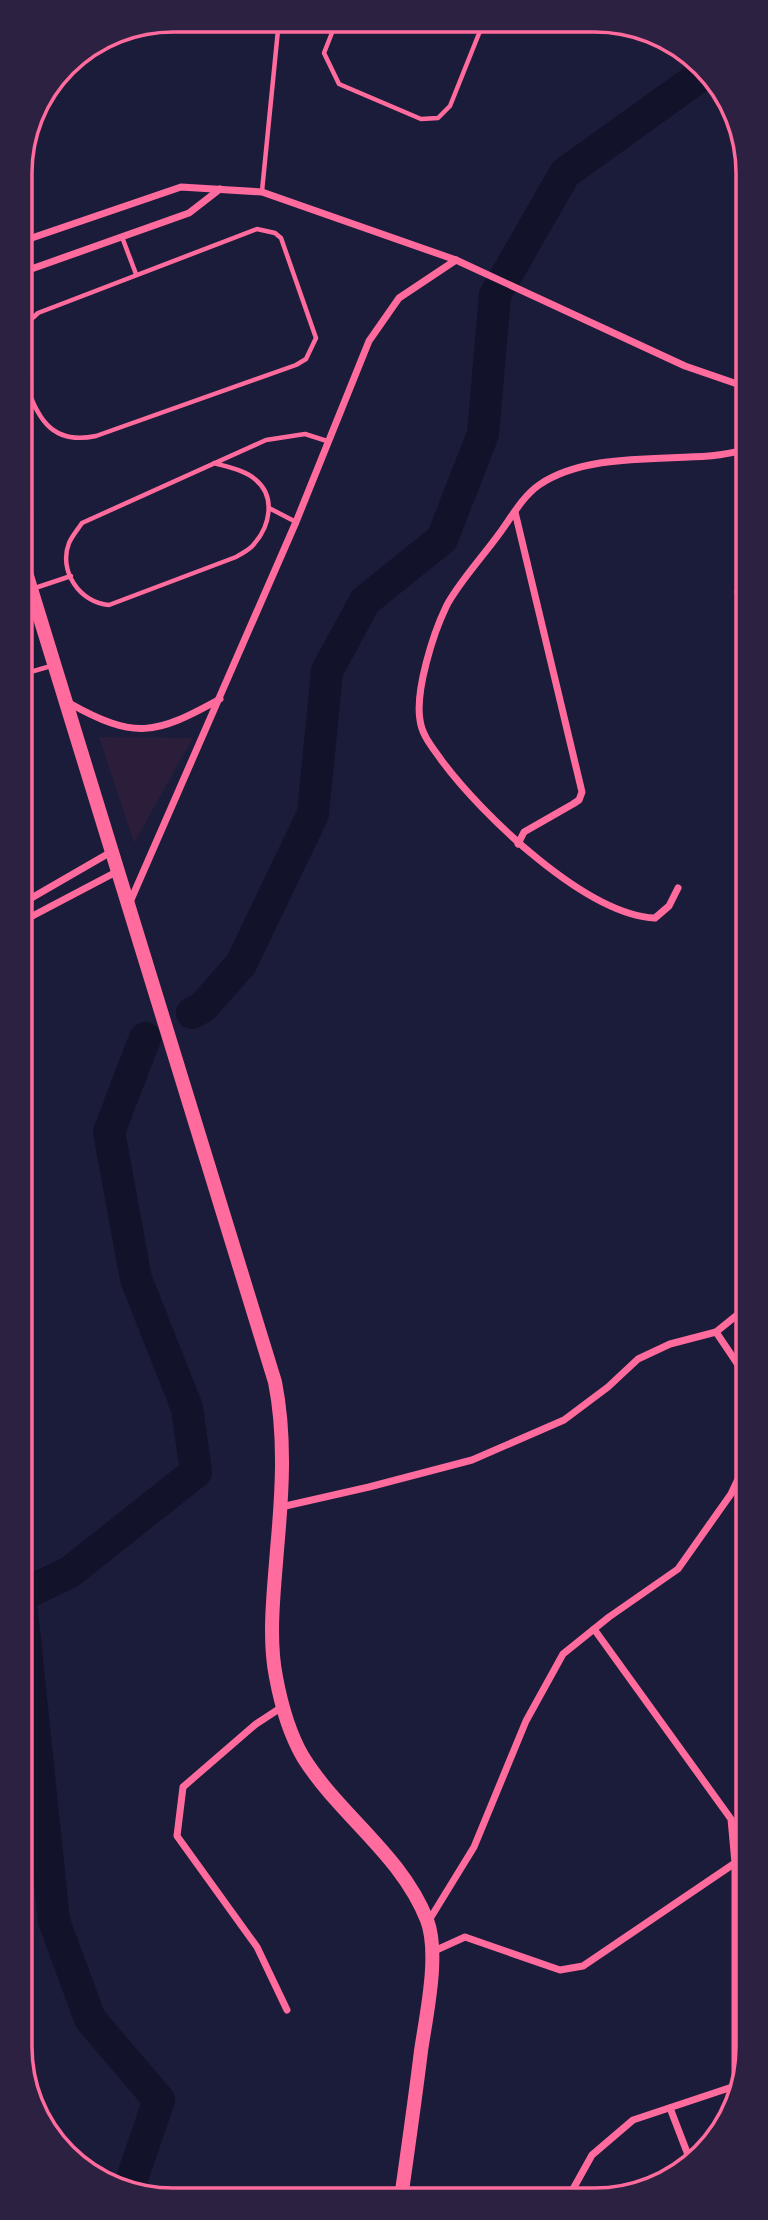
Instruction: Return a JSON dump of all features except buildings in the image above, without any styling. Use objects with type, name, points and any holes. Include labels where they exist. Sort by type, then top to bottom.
[{"type":"main road","points":[[32,590],[275,1382],[280,1406],[282,1443],[273,1643],[275,1675],[283,1707],[302,1756],[319,1779],[392,1860],[428,1922],[432,1952],[430,1991],[402,2188]]},
{"type":"street","points":[[32,238],[181,187],[262,192],[456,260],[685,366],[736,384]]},
{"type":"street","points":[[32,268],[189,213],[221,189]]},
{"type":"street","points":[[129,905],[296,522],[369,341],[399,298],[456,260]]},
{"type":"street","points":[[678,888],[669,906],[655,918],[644,917],[607,903],[566,881],[519,844],[453,776],[425,736],[420,722],[418,697],[446,606],[515,512],[538,486],[578,468],[633,460],[712,456],[736,452]]},
{"type":"street","points":[[515,512],[582,792],[579,800],[524,832],[519,844]]},
{"type":"street","points":[[67,702],[111,725],[135,729],[159,727],[180,721],[220,698]]},
{"type":"street","points":[[32,898],[111,852]]},
{"type":"street","points":[[32,916],[118,871]]},
{"type":"street","points":[[281,1507],[472,1460],[564,1420],[608,1387],[638,1359],[670,1345],[716,1332],[736,1316]]},
{"type":"street","points":[[716,1332],[736,1362]]},
{"type":"street","points":[[428,1922],[474,1847],[526,1721],[563,1654],[678,1569],[736,1483]]},
{"type":"street","points":[[594,1629],[731,1819],[735,1863],[735,2066]]},
{"type":"street","points":[[283,1707],[256,1724],[183,1787],[177,1836],[257,1947],[287,2010]]},
{"type":"street","points":[[432,1952],[465,1937],[560,1970],[583,1966],[735,1863]]},
{"type":"street","points":[[574,2188],[592,2155],[633,2120],[731,2087]]},
{"type":"street","points":[[670,2108],[687,2153]]},
{"type":"lane","points":[[262,192],[278,32]]},
{"type":"lane","points":[[332,32],[324,53],[340,83],[421,119],[438,118],[450,106],[480,32]]},
{"type":"lane","points":[[32,318],[38,313],[136,274],[257,229],[275,233],[281,238],[316,338],[306,359],[296,365],[79,440],[61,436],[49,428],[36,411],[32,400]]},
{"type":"lane","points":[[122,237],[136,274]]},
{"type":"lane","points":[[214,463],[255,479],[268,495],[266,526],[253,546],[236,557],[109,605],[97,604],[78,592],[67,561],[69,543],[82,523],[214,463],[266,440],[288,435],[310,435],[327,441]]},
{"type":"lane","points":[[269,509],[296,522]]},
{"type":"lane","points":[[32,590],[71,576]]},
{"type":"lane","points":[[32,672],[55,665]]},
{"type":"shaded area","points":[[99,737],[193,738],[134,843]]},
{"type":"waterway","points":[[192,1013],[203,1007],[241,964],[313,814],[327,671],[365,601],[442,539],[483,434],[495,295],[565,173],[699,77]]},
{"type":"waterway","points":[[32,1590],[70,1572],[196,1472],[187,1408],[136,1279],[109,1132],[145,1038]]},
{"type":"waterway","points":[[32,1708],[54,1921],[90,2019],[159,2100],[131,2182]]}]
